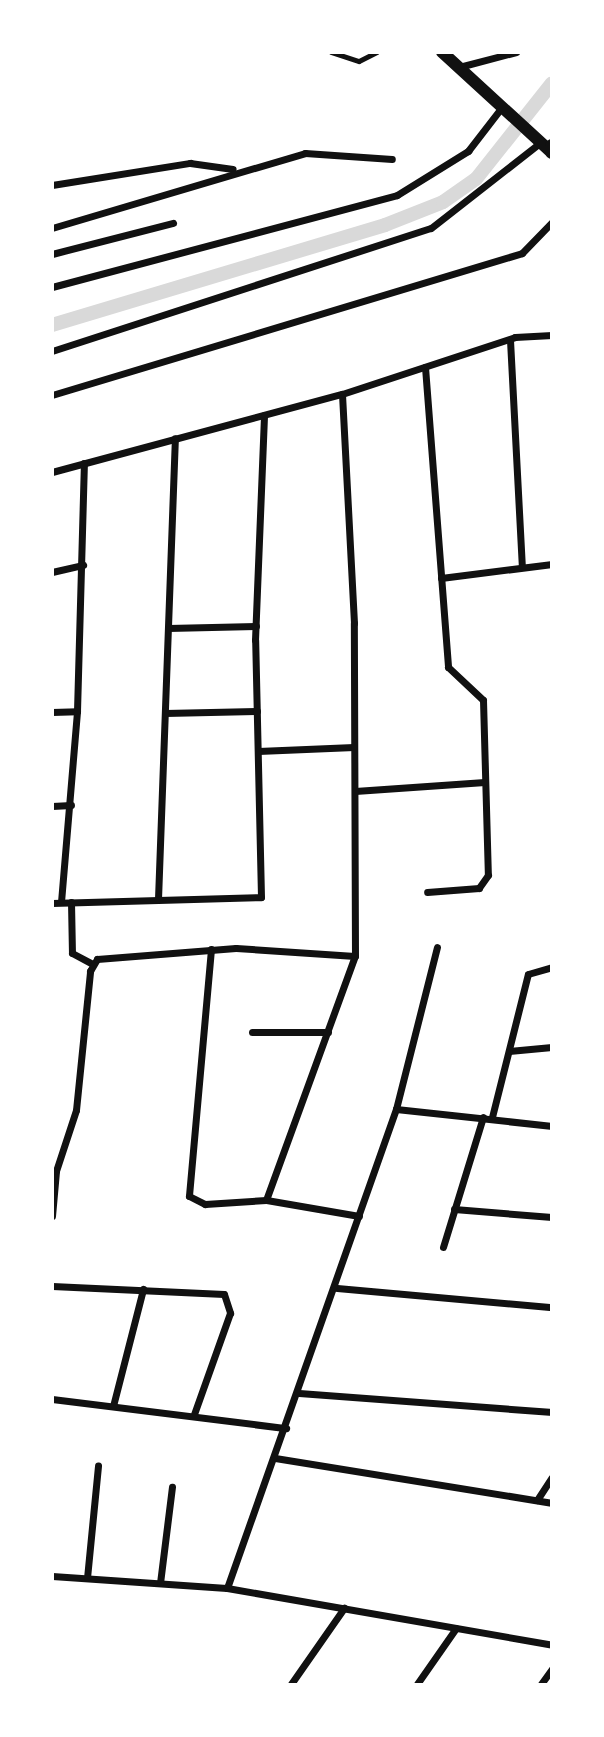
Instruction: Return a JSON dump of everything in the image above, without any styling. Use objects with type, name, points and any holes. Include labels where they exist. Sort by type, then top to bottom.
[{"type":"main road","points":[[442,52],[545,145]]},
{"type":"street","points":[[458,67],[516,52]]},
{"type":"street","points":[[52,287],[397,195],[462,156],[504,108]]},
{"type":"street","points":[[52,351],[431,228],[545,145]]},
{"type":"street","points":[[52,228],[237,169],[323,151],[392,159]]},
{"type":"street","points":[[52,185],[178,164],[237,169]]},
{"type":"street","points":[[52,395],[522,253],[551,222]]},
{"type":"street","points":[[52,254],[173,223]]},
{"type":"street","points":[[52,472],[342,394],[510,340],[551,335]]},
{"type":"street","points":[[510,340],[522,567]]},
{"type":"street","points":[[425,367],[448,667],[483,700],[487,881],[479,888],[428,892]]},
{"type":"street","points":[[266,1200],[355,956],[354,747],[342,394]]},
{"type":"street","points":[[84,463],[83,565],[71,806],[57,903],[261,897],[256,626],[264,415]]},
{"type":"street","points":[[158,900],[175,438]]},
{"type":"street","points":[[441,578],[551,564]]},
{"type":"street","points":[[52,572],[83,565]]},
{"type":"street","points":[[168,628],[256,626]]},
{"type":"street","points":[[52,712],[76,711]]},
{"type":"street","points":[[165,713],[257,711]]},
{"type":"street","points":[[258,751],[354,747]]},
{"type":"street","points":[[355,791],[485,782]]},
{"type":"street","points":[[52,806],[71,806]]},
{"type":"street","points":[[71,902],[72,953],[92,963]]},
{"type":"street","points":[[227,1588],[337,1287],[396,1110],[437,947]]},
{"type":"street","points":[[92,963],[104,956],[211,949],[355,956]]},
{"type":"street","points":[[211,949],[189,1196],[205,1204],[266,1200],[359,1216]]},
{"type":"street","points":[[52,1216],[54,1185],[76,1110],[92,963]]},
{"type":"street","points":[[492,1117],[528,974],[551,967]]},
{"type":"street","points":[[252,1032],[328,1032]]},
{"type":"street","points":[[509,1051],[551,1047]]},
{"type":"street","points":[[396,1110],[492,1117],[551,1126]]},
{"type":"street","points":[[443,1247],[483,1117]]},
{"type":"street","points":[[454,1209],[551,1217]]},
{"type":"street","points":[[52,1286],[217,1292],[228,1298],[230,1313],[194,1414]]},
{"type":"street","points":[[337,1287],[551,1307]]},
{"type":"street","points":[[113,1406],[143,1289]]},
{"type":"street","points":[[299,1393],[551,1412]]},
{"type":"street","points":[[52,1399],[194,1414],[286,1428]]},
{"type":"street","points":[[275,1458],[551,1503]]},
{"type":"street","points":[[87,1578],[98,1466]]},
{"type":"street","points":[[537,1500],[551,1477]]},
{"type":"street","points":[[160,1583],[172,1487]]},
{"type":"street","points":[[52,1576],[227,1588],[551,1644]]},
{"type":"street","points":[[291,1685],[344,1608]]},
{"type":"street","points":[[418,1685],[456,1628]]},
{"type":"street","points":[[541,1685],[551,1669]]},
{"type":"lane","points":[[331,52],[359,61],[377,52]]},
{"type":"waterway","points":[[52,325],[385,225],[443,202],[476,179],[552,83]]}]
